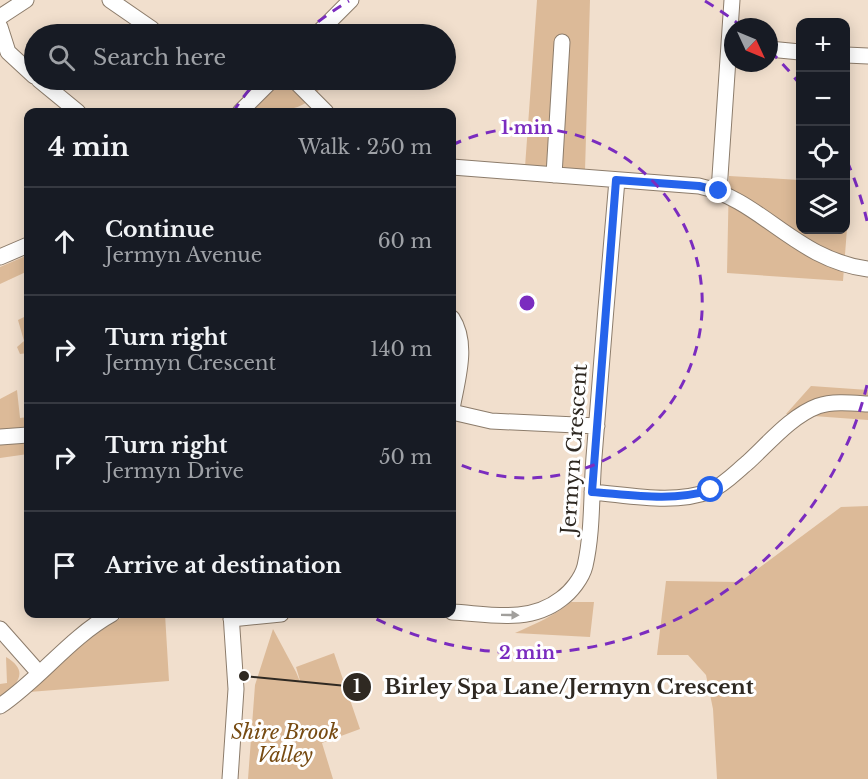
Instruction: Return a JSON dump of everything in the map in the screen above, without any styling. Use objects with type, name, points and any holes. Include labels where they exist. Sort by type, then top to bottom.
[{"type":"street","points":[[0,17],[26,0]]},
{"type":"street","points":[[110,0],[145,24]]},
{"type":"street","points":[[327,24],[351,0]]},
{"type":"street","points":[[732,0],[732,18]]},
{"type":"street","points":[[0,27],[8,52],[24,67]]},
{"type":"street","points":[[554,176],[562,42]]},
{"type":"street","points":[[778,50],[796,52]]},
{"type":"street","points":[[850,55],[868,56]]},
{"type":"street","points":[[719,191],[729,72]]},
{"type":"street","points":[[60,90],[75,108]]},
{"type":"street","points":[[244,108],[262,90]]},
{"type":"street","points":[[304,90],[322,108]]},
{"type":"street","points":[[456,167],[699,186],[730,196],[801,245],[842,264],[868,269]]},
{"type":"street","name":"Jermyn Crescent","points":[[456,612],[514,616],[532,614],[562,598],[573,587],[584,569],[588,547],[616,180]]},
{"type":"street","points":[[0,257],[24,247]]},
{"type":"street","points":[[456,325],[459,331],[461,351],[456,384]]},
{"type":"street","points":[[592,492],[671,498],[711,490],[728,480],[807,412],[819,406],[835,403],[868,404]]},
{"type":"street","points":[[456,412],[492,421],[597,426]]},
{"type":"street","points":[[0,437],[24,435]]},
{"type":"street","points":[[0,706],[21,690],[81,635],[106,618]]},
{"type":"street","points":[[230,779],[236,689],[231,618]]},
{"type":"street","points":[[0,629],[39,673]]},
{"type":"green space","points":[[537,0],[590,0],[585,171],[525,167]]},
{"type":"green space","points":[[273,90],[319,90],[306,103],[295,108],[255,108]]},
{"type":"green space","points":[[729,176],[796,180],[796,234],[847,234],[843,281],[727,273]]},
{"type":"green space","points":[[24,257],[24,273],[0,284],[0,267]]},
{"type":"green space","points":[[24,317],[24,341],[18,320]]},
{"type":"green space","points":[[24,341],[24,354],[20,354],[17,347]]},
{"type":"green space","points":[[811,386],[868,390],[868,420],[786,414]]},
{"type":"green space","points":[[17,390],[20,418],[24,418],[24,455],[0,458],[0,399]]},
{"type":"green space","points":[[868,506],[868,779],[717,779],[713,709],[706,675],[688,655],[657,655],[666,581],[740,582],[841,507]]},
{"type":"green space","points":[[571,602],[594,602],[590,637],[515,633],[551,616]]},
{"type":"green space","points":[[121,618],[165,618],[169,681],[29,692],[52,670],[100,631]]},
{"type":"green space","name":"Shire Brook Valley","points":[[273,629],[301,684],[296,667],[334,653],[360,729],[322,743],[333,779],[248,779],[255,685]]},
{"type":"green space","points":[[6,657],[18,667],[19,678],[12,688],[0,697],[0,684],[7,683]]},
{"type":"place","name":"Birley Spa Lane/Jermyn Crescent","points":[[244,676]]},
{"type":"route","points":[[711,490],[671,498],[592,492],[616,180],[699,186],[719,191]]}]
